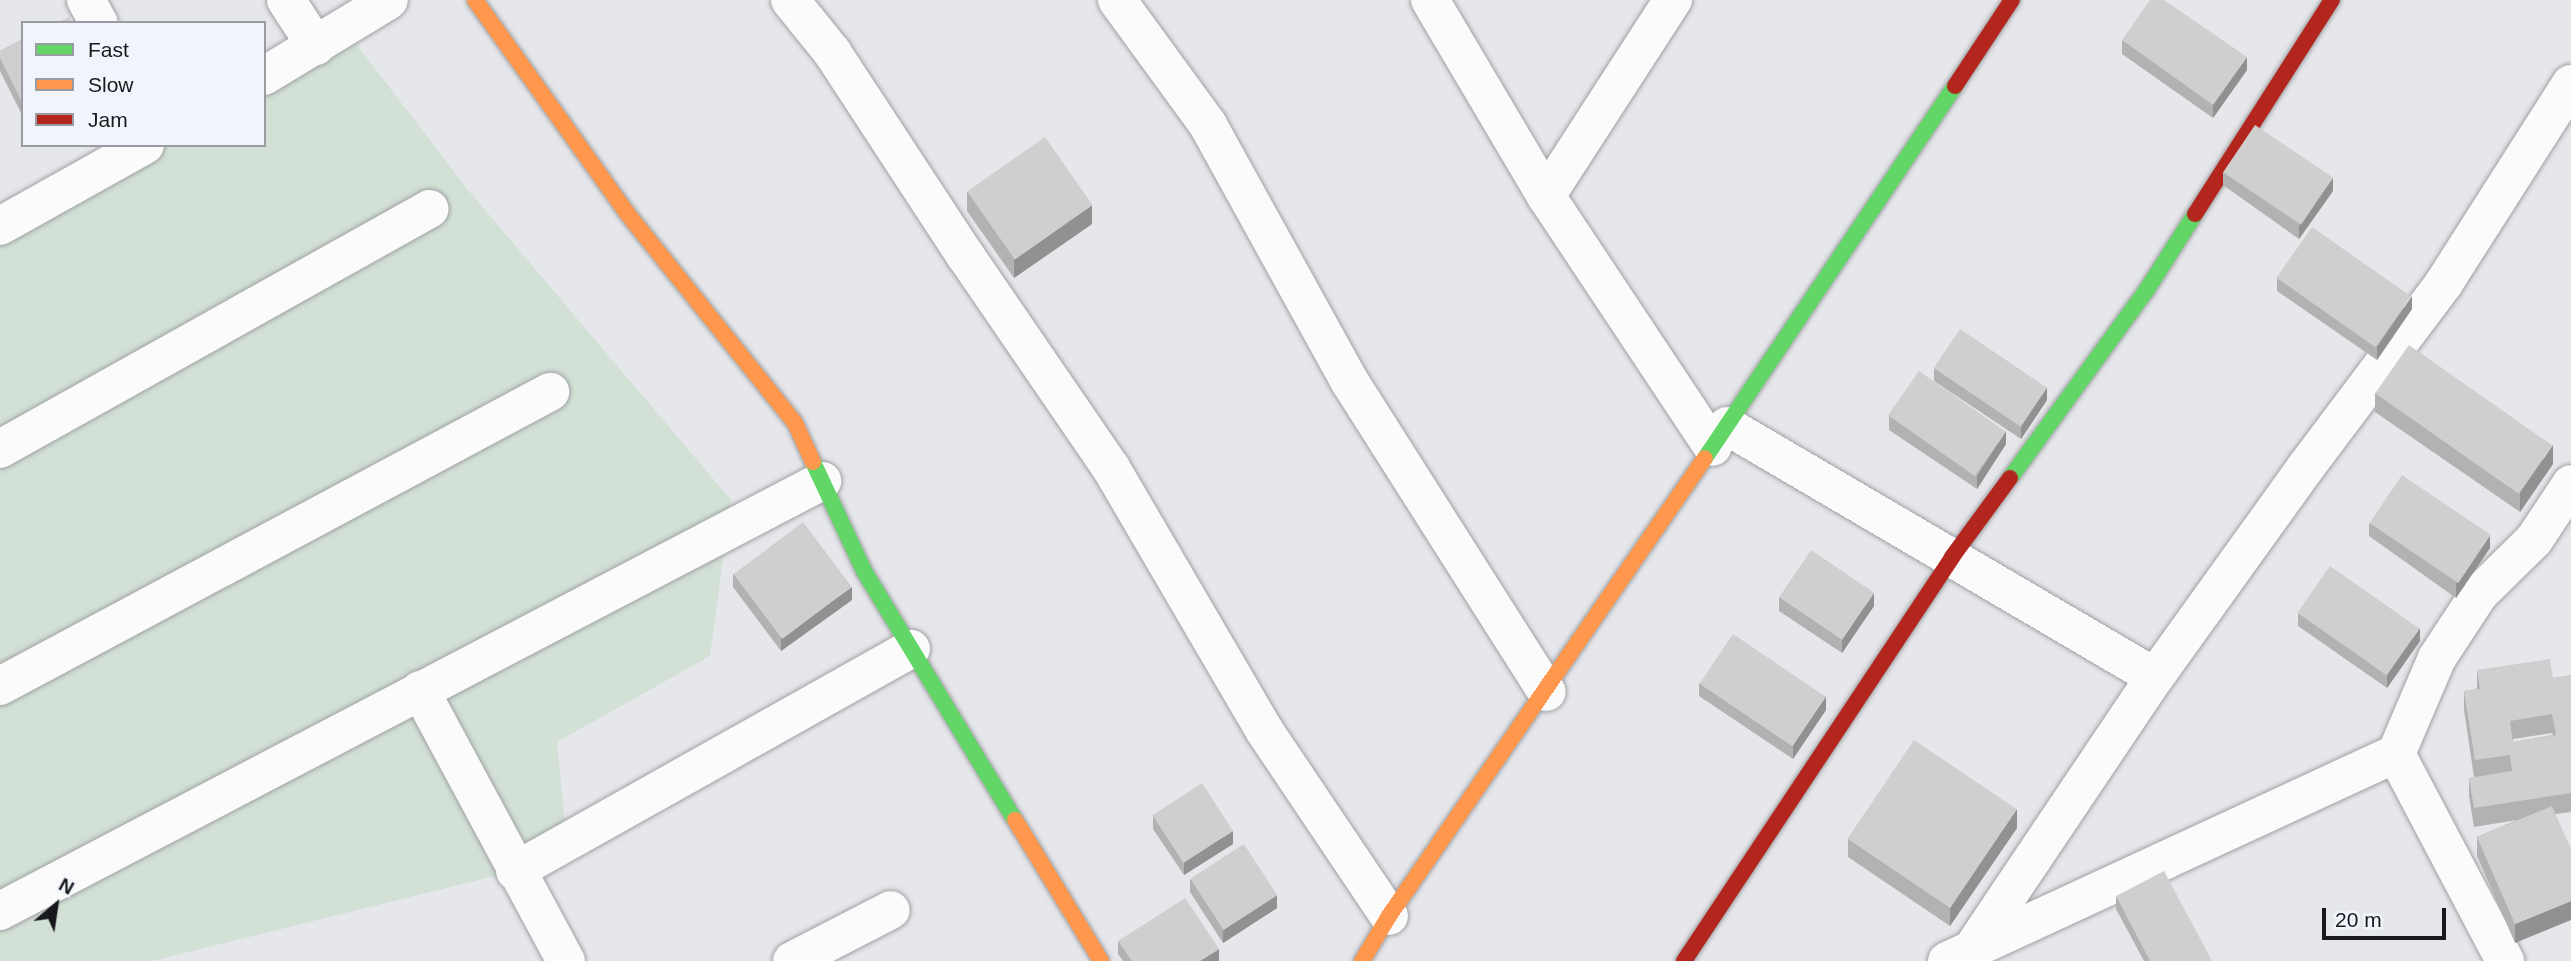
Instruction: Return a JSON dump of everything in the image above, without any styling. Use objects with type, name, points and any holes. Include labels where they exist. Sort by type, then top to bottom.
[{"type":"street","points":[[86,0],[98,21]]},
{"type":"street","points":[[286,0],[316,47]]},
{"type":"street","points":[[266,75],[316,47],[389,0]]},
{"type":"street","points":[[475,0],[626,212],[795,423],[864,571],[1101,961]]},
{"type":"street","points":[[790,0],[832,52],[965,255],[1111,468],[1264,730],[1389,916]]},
{"type":"street","points":[[1117,0],[1208,125],[1350,382],[1546,692]]},
{"type":"street","points":[[1546,196],[1673,0]]},
{"type":"street","points":[[1362,961],[1389,916],[1720,437],[2011,0]]},
{"type":"street","points":[[1684,961],[1952,557],[2146,291],[2332,0]]},
{"type":"street","points":[[1433,2],[1546,196],[1720,437],[1952,557],[2155,677]]},
{"type":"street","points":[[1959,955],[2306,467],[2444,283],[2571,84]]},
{"type":"street","points":[[0,226],[141,147]]},
{"type":"street","points":[[0,449],[429,209]]},
{"type":"street","points":[[0,686],[550,392]]},
{"type":"street","points":[[0,911],[822,481]]},
{"type":"street","points":[[1959,955],[2396,754],[2437,658],[2479,594],[2534,540],[2571,484]]},
{"type":"street","points":[[515,871],[911,649]]},
{"type":"street","points":[[420,690],[515,871],[566,961]]},
{"type":"street","points":[[2396,754],[2505,961]]},
{"type":"street","points":[[792,961],[891,910]]},
{"type":"shaded area","points":[[344,28],[468,190],[731,500],[710,656],[557,742],[568,858],[152,961],[0,961],[0,240],[151,147],[266,147],[266,76]]},
{"type":"building","points":[[2150,0],[2164,0],[2247,57],[2213,105],[2122,40]]},
{"type":"building","points":[[21,40],[21,100],[0,58],[0,51]]},
{"type":"building","points":[[2255,125],[2333,178],[2301,225],[2223,172]]},
{"type":"building","points":[[1045,137],[1093,205],[1015,259],[967,191]]},
{"type":"building","points":[[2312,227],[2411,296],[2376,347],[2276,278]]},
{"type":"building","points":[[1960,329],[2047,388],[2021,427],[1934,368]]},
{"type":"building","points":[[2409,345],[2552,445],[2519,494],[2375,393]]},
{"type":"building","points":[[1919,371],[2006,432],[1975,476],[1888,415]]},
{"type":"building","points":[[2402,475],[2491,535],[2458,583],[2370,523]]},
{"type":"building","points":[[803,522],[852,587],[782,639],[734,574]]},
{"type":"building","points":[[1811,550],[1874,592],[1842,640],[1779,597]]},
{"type":"building","points":[[2330,566],[2419,629],[2387,675],[2297,613]]},
{"type":"building","points":[[1733,634],[1826,697],[1792,746],[1699,684]]},
{"type":"building","points":[[2550,659],[2553,678],[2571,675],[2571,793],[2474,808],[2469,778],[2512,771],[2510,755],[2475,760],[2464,691],[2480,689],[2477,670]],"holes":[[[2552,714],[2556,735],[2513,742],[2510,721]]]},
{"type":"building","points":[[1914,740],[2017,809],[1950,908],[1847,839]]},
{"type":"building","points":[[1202,783],[1233,831],[1184,863],[1153,815]]},
{"type":"building","points":[[2552,806],[2571,849],[2571,901],[2515,924],[2477,837]]},
{"type":"building","points":[[1244,844],[1277,895],[1224,930],[1190,879]]},
{"type":"building","points":[[2164,871],[2212,961],[2150,961],[2116,896]]},
{"type":"building","points":[[1185,898],[1219,949],[1200,961],[1132,961],[1118,941]]},
{"type":"traffic: fast","points":[[1705,458],[1955,86]]},
{"type":"traffic: fast","points":[[2010,478],[2146,291],[2195,214]]},
{"type":"traffic: fast","points":[[813,462],[864,571],[1015,820]]},
{"type":"traffic: slow","points":[[475,0],[626,212],[795,423],[813,462]]},
{"type":"traffic: slow","points":[[1362,961],[1389,916],[1705,458]]},
{"type":"traffic: slow","points":[[1015,820],[1101,961]]},
{"type":"traffic: jam","points":[[1955,86],[2012,0]]},
{"type":"traffic: jam","points":[[2195,214],[2332,0]]},
{"type":"traffic: jam","points":[[1684,961],[1952,557],[2010,478]]}]
